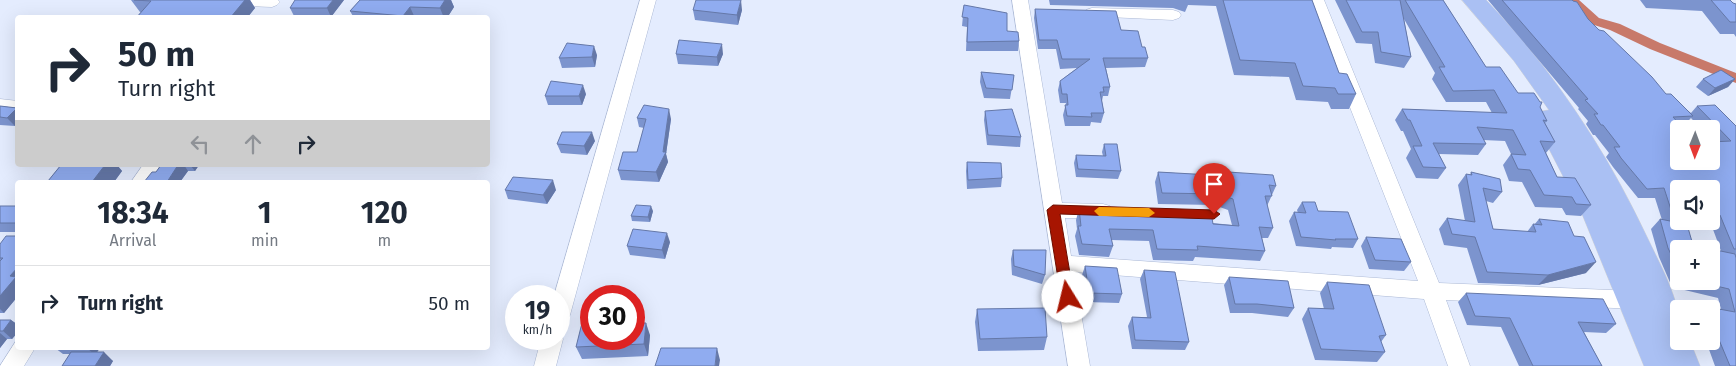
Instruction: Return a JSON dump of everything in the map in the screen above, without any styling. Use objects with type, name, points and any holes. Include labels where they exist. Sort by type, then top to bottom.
[{"type":"highway","points":[[1458,0],[1473,14],[1503,51],[1561,142],[1583,182],[1635,300],[1660,366]]},
{"type":"highway","points":[[1473,0],[1527,60],[1586,147],[1608,185],[1637,245],[1684,366]]},
{"type":"street","points":[[218,0],[273,1]]},
{"type":"street","points":[[567,285],[648,0]]},
{"type":"street","points":[[1316,0],[1432,291],[1459,366]]},
{"type":"street","points":[[263,15],[273,1]]},
{"type":"street","points":[[1041,11],[1021,5],[1079,366]]},
{"type":"street","points":[[1079,12],[1173,15]]},
{"type":"street","points":[[0,105],[15,107]]},
{"type":"street","points":[[142,180],[151,167]]},
{"type":"street","points":[[1053,210],[1120,212]]},
{"type":"street","points":[[1062,263],[1432,291],[1635,300]]},
{"type":"street","points":[[12,366],[23,350]]},
{"type":"street","points":[[545,366],[549,350]]},
{"type":"building","points":[[134,0],[245,0],[232,15],[139,15],[151,1]]},
{"type":"building","points":[[295,0],[333,0],[327,8],[290,8]]},
{"type":"building","points":[[360,0],[445,0],[440,8],[410,7],[404,15],[350,11]]},
{"type":"building","points":[[696,0],[741,0],[737,15],[693,10]]},
{"type":"building","points":[[1223,0],[1312,0],[1339,73],[1347,74],[1356,94],[1338,94],[1335,88],[1303,86],[1295,63],[1240,60]]},
{"type":"building","points":[[1346,0],[1400,0],[1411,57],[1381,52],[1378,32],[1362,32]]},
{"type":"building","points":[[1405,0],[1443,0],[1486,67],[1500,67],[1518,93],[1534,93],[1542,102],[1540,107],[1547,121],[1543,120],[1555,142],[1540,141],[1557,177],[1575,178],[1591,205],[1576,204],[1572,197],[1544,195],[1530,170],[1518,169],[1511,154],[1526,155],[1513,130],[1477,127],[1486,144],[1433,143],[1446,168],[1423,167],[1413,146],[1422,146],[1410,120],[1408,120],[1402,109],[1507,113],[1494,90],[1453,91],[1439,67],[1445,67]]},
{"type":"building","points":[[1502,0],[1572,0],[1577,2],[1588,19],[1599,30],[1604,31],[1652,77],[1666,94],[1671,94],[1693,116],[1673,117],[1676,120],[1670,120],[1670,170],[1720,170],[1720,142],[1731,141],[1720,130],[1720,120],[1711,120],[1697,106],[1715,105],[1736,126],[1736,249],[1734,249],[1720,215],[1720,180],[1670,180],[1670,207],[1664,188],[1647,189],[1621,158],[1614,147],[1620,147],[1603,125],[1601,125],[1594,114],[1598,114],[1585,100],[1588,99]]},
{"type":"building","points":[[1711,0],[1730,0],[1736,4],[1736,22],[1730,22]]},
{"type":"building","points":[[964,5],[1007,13],[1007,31],[1018,32],[1019,41],[967,42],[968,18],[962,17]]},
{"type":"building","points":[[1035,9],[1116,11],[1121,30],[1138,31],[1142,47],[1145,47],[1148,58],[1103,58],[1110,87],[1103,87],[1104,92],[1100,92],[1104,113],[1091,113],[1092,117],[1067,116],[1065,105],[1068,105],[1067,94],[1062,94],[1060,81],[1090,59],[1062,59],[1057,40],[1039,40]]},
{"type":"building","points":[[679,40],[722,44],[717,57],[676,54]]},
{"type":"building","points":[[567,43],[594,46],[592,57],[559,58]]},
{"type":"building","points":[[1721,70],[1735,79],[1715,88],[1703,79]]},
{"type":"building","points":[[981,72],[1014,75],[1012,90],[986,88]]},
{"type":"building","points":[[551,81],[583,85],[579,96],[545,96]]},
{"type":"building","points":[[644,105],[669,109],[663,152],[666,152],[656,172],[618,170],[623,152],[637,152],[646,119],[637,118]]},
{"type":"building","points":[[0,106],[15,108],[7,118],[0,117]]},
{"type":"building","points":[[1012,109],[1021,137],[988,135],[985,111]]},
{"type":"building","points":[[562,132],[592,132],[584,146],[557,144]]},
{"type":"building","points":[[1104,144],[1117,144],[1121,171],[1078,169],[1076,155],[1106,156]]},
{"type":"building","points":[[967,162],[1001,163],[1002,178],[968,180]]},
{"type":"building","points":[[59,167],[103,167],[94,180],[49,180]]},
{"type":"building","points":[[160,167],[177,167],[168,180],[146,180],[152,172],[156,172]]},
{"type":"building","points":[[1158,172],[1229,176],[1228,172],[1273,175],[1276,186],[1269,185],[1272,196],[1265,196],[1273,228],[1259,227],[1265,251],[1197,246],[1198,250],[1157,249],[1153,230],[1109,229],[1113,246],[1082,244],[1078,226],[1081,226],[1079,209],[1211,212],[1213,224],[1239,226],[1233,199],[1219,194],[1162,193]]},
{"type":"building","points":[[1471,172],[1500,179],[1502,192],[1483,188],[1493,229],[1536,232],[1533,224],[1542,225],[1539,219],[1568,222],[1574,236],[1584,237],[1596,262],[1548,275],[1487,272],[1475,237],[1452,234],[1447,218],[1475,222],[1466,174],[1472,175]]},
{"type":"building","points":[[513,177],[553,180],[543,195],[505,190]]},
{"type":"building","points":[[1302,202],[1315,202],[1318,211],[1348,212],[1358,239],[1336,240],[1301,237],[1294,212],[1306,213]]},
{"type":"building","points":[[636,205],[651,206],[648,217],[631,216]]},
{"type":"building","points":[[0,206],[15,206],[15,223],[0,223]]},
{"type":"building","points":[[1660,219],[1670,221],[1670,230],[1689,230],[1692,240],[1670,240],[1670,252]]},
{"type":"building","points":[[633,229],[667,233],[662,250],[627,246]]},
{"type":"building","points":[[6,236],[15,236],[15,270],[10,276],[15,278],[0,296],[0,261],[3,258],[0,258],[0,244]]},
{"type":"building","points":[[1366,237],[1401,239],[1411,262],[1375,260]]},
{"type":"building","points":[[1013,250],[1046,250],[1045,275],[1014,266]]},
{"type":"building","points":[[1720,251],[1735,254],[1736,258],[1736,366],[1730,366],[1720,342],[1720,309],[1735,312],[1729,289],[1720,287]]},
{"type":"building","points":[[1085,266],[1117,268],[1122,294],[1089,293]]},
{"type":"building","points":[[1144,270],[1175,272],[1189,342],[1135,340],[1132,317],[1151,318]]},
{"type":"building","points":[[1229,277],[1288,281],[1294,308],[1235,304]]},
{"type":"building","points":[[1327,282],[1369,285],[1386,335],[1379,336],[1385,352],[1321,349],[1308,308],[1334,309]]},
{"type":"building","points":[[1466,293],[1603,299],[1616,324],[1578,322],[1602,366],[1533,366],[1510,318],[1475,316]]},
{"type":"building","points":[[1045,308],[1047,337],[980,339],[977,309]]},
{"type":"building","points":[[0,320],[11,320],[3,331],[0,331]]},
{"type":"building","points":[[580,331],[580,347],[576,347]]},
{"type":"building","points":[[661,348],[717,348],[715,366],[655,366]]},
{"type":"building","points":[[71,352],[104,352],[95,366],[62,366]]},
{"type":"waterway","points":[[1572,0],[1595,21],[1615,27],[1655,46],[1687,57],[1736,78]]},
{"type":"slow traffic","points":[[1099,211],[1149,213]]},
{"type":"route","points":[[1068,297],[1053,210],[1214,214]]}]
